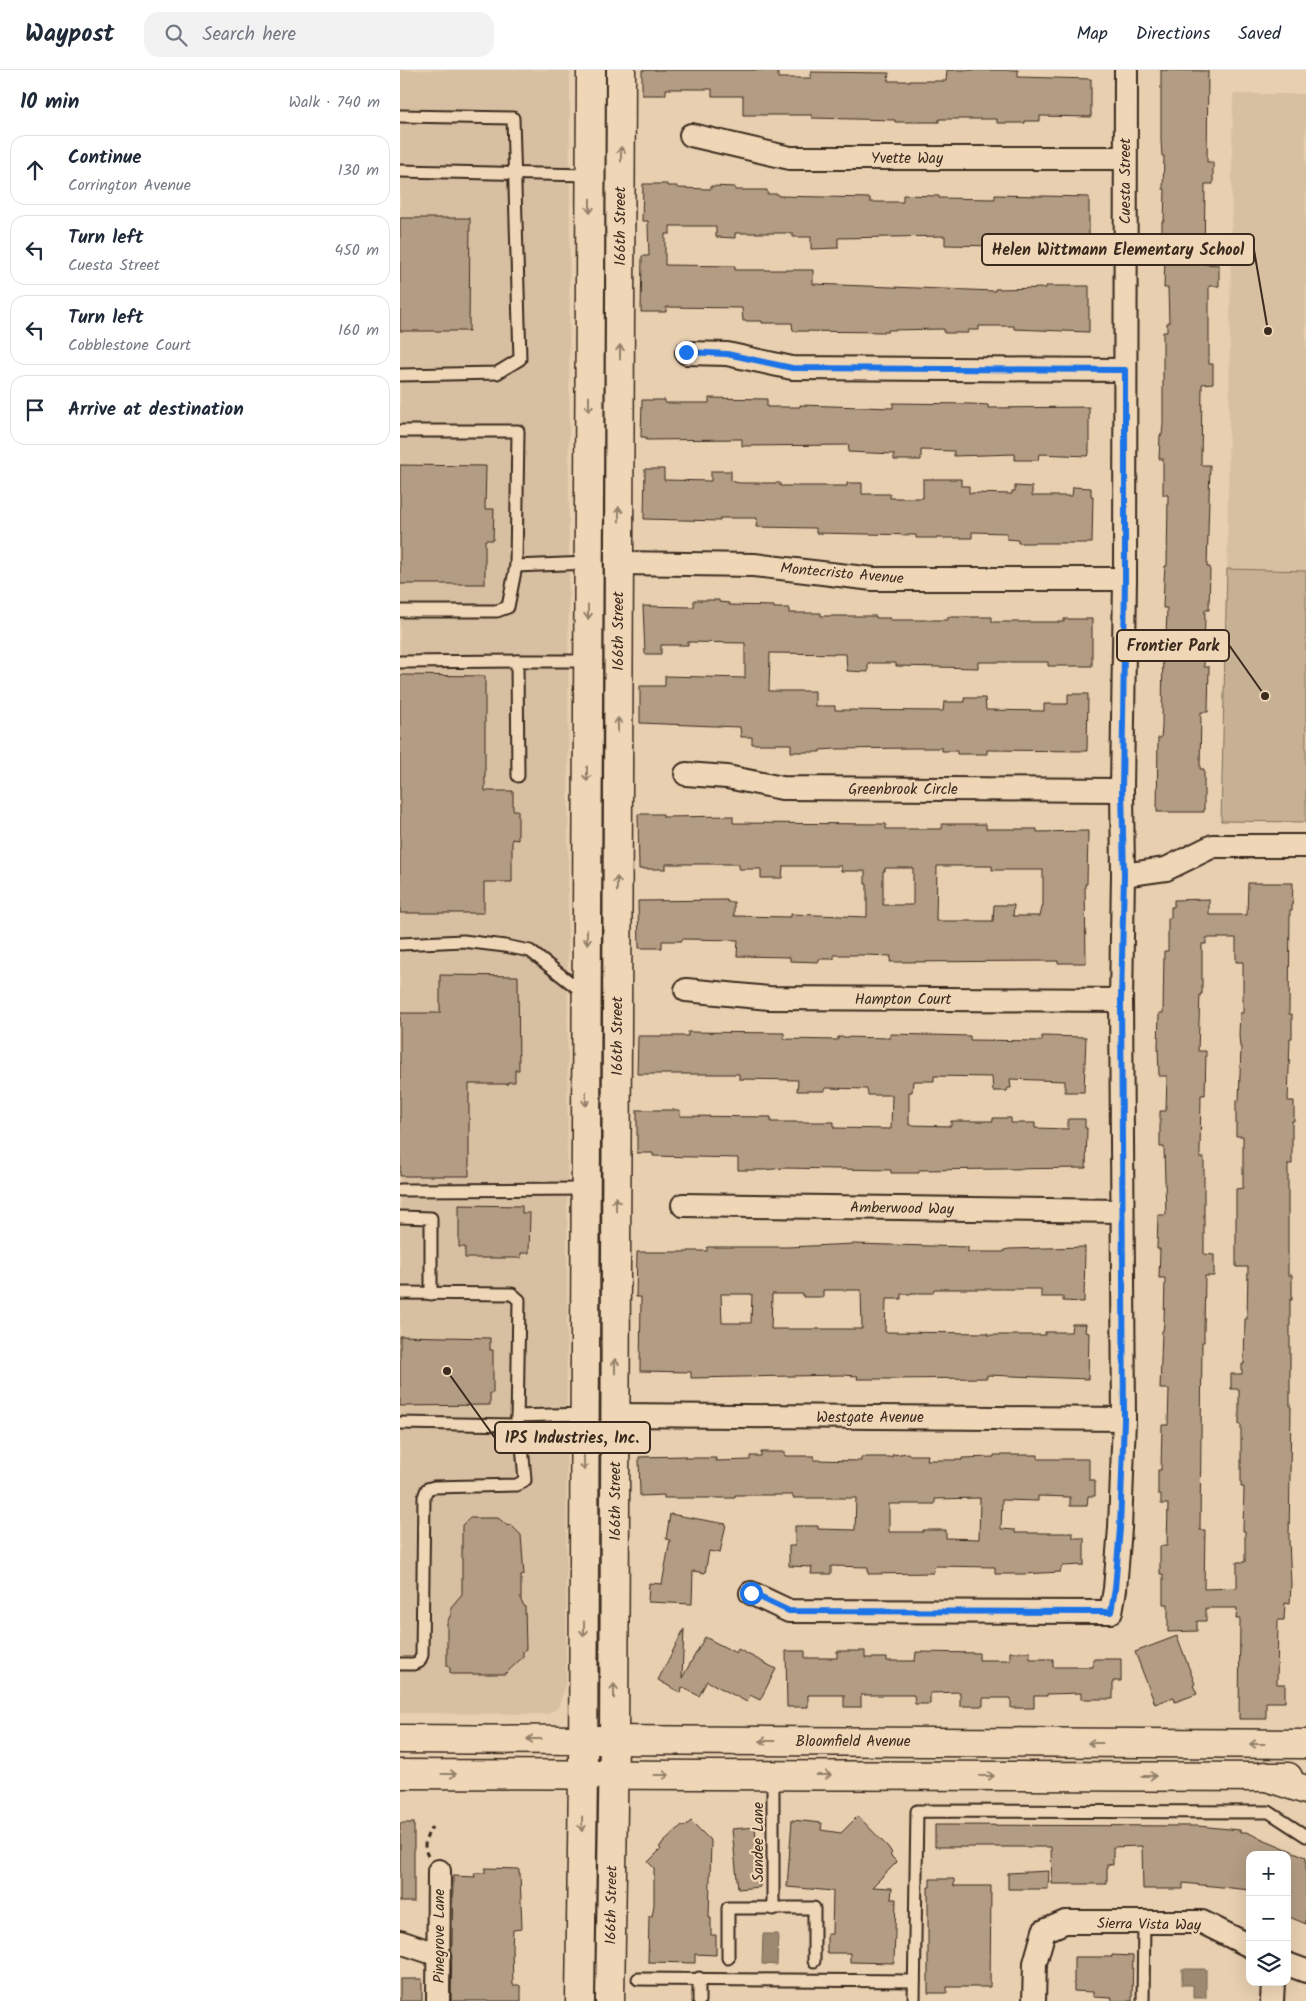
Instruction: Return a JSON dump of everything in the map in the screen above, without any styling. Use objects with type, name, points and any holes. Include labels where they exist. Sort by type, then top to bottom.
[{"type":"main road","name":"166th Street","points":[[580,2001],[583,1775],[591,70]]},
{"type":"main road","name":"166th Street","points":[[610,2001],[614,1740],[621,70]]},
{"type":"main road","points":[[588,563],[619,563]]},
{"type":"main road","points":[[585,1414],[615,1415]]},
{"type":"main road","name":"Bloomfield Avenue","points":[[400,1739],[1306,1744]]},
{"type":"main road","points":[[400,1774],[1306,1777]]},
{"type":"main road","points":[[1264,1776],[1306,1790]]},
{"type":"street","name":"Cuesta Street","points":[[751,1593],[789,1611],[1111,1612],[1115,1589],[1120,1528],[1124,1419],[1121,1000],[1124,875],[1122,790],[1125,579],[1126,70]]},
{"type":"street","name":"Yvette Way","points":[[691,135],[790,158],[1125,158]]},
{"type":"street","points":[[686,352],[727,354],[792,368],[1125,370]]},
{"type":"street","name":"Montecristo Avenue","points":[[619,563],[754,565],[873,579],[1125,579]]},
{"type":"street","name":"Greenbrook Circle","points":[[686,774],[727,777],[782,788],[1122,790]]},
{"type":"street","points":[[1124,875],[1166,869],[1213,846],[1306,846]]},
{"type":"street","name":"Hampton Court","points":[[686,990],[769,998],[1121,1000]]},
{"type":"street","name":"Amberwood Way","points":[[683,1205],[1122,1211]]},
{"type":"street","name":"Westgate Avenue","points":[[615,1415],[1124,1419]]},
{"type":"street","name":"Pinegrove Lane","points":[[438,2001],[439,1871]]},
{"type":"street","name":"Sierra Vista Way","points":[[1034,2001],[1035,1963],[1044,1931],[1065,1922],[1202,1922],[1246,1944]]},
{"type":"street","points":[[400,1942],[439,1955]]},
{"type":"street","points":[[1291,1965],[1306,1971]]},
{"type":"street","points":[[1272,2001],[1273,1986]]},
{"type":"lane","points":[[400,116],[513,118],[520,359],[497,373],[400,375]]},
{"type":"lane","points":[[400,171],[590,175]]},
{"type":"lane","points":[[400,431],[518,431],[516,566],[508,607],[497,611],[400,611]]},
{"type":"lane","points":[[516,566],[588,563]]},
{"type":"lane","points":[[517,661],[518,776]]},
{"type":"lane","points":[[400,662],[588,661]]},
{"type":"lane","points":[[400,944],[464,941],[530,951],[586,995]]},
{"type":"lane","points":[[400,1190],[586,1189]]},
{"type":"lane","points":[[400,1217],[431,1218],[431,1294]]},
{"type":"lane","points":[[400,1294],[512,1294],[520,1300],[517,1420],[522,1445],[525,1480],[517,1486],[434,1487],[427,1489],[424,1497],[422,1655],[419,1662],[400,1664]]},
{"type":"lane","points":[[400,1423],[517,1420],[585,1414]]},
{"type":"lane","name":"Sandee Lane","points":[[773,1775],[773,1908]]},
{"type":"lane","points":[[914,2001],[917,1811],[1269,1812],[1306,1836]]},
{"type":"lane","points":[[728,1958],[728,1908],[814,1908],[814,1961]]},
{"type":"lane","points":[[1143,2001],[1144,1922]]},
{"type":"lane","points":[[638,1978],[914,1981]]},
{"type":"lane","points":[[699,1978],[699,2001]]},
{"type":"path","points":[[432,1827],[426,1835],[424,1847],[426,1854],[439,1871]]},
{"type":"shaded area","points":[[400,70],[570,70],[566,1683],[558,1708],[547,1714],[400,1713]]},
{"type":"shaded area","points":[[1233,94],[1306,94],[1306,571],[1227,569]]},
{"type":"shaded area","points":[[1227,569],[1306,571],[1306,822],[1221,821]]},
{"type":"shaded area","points":[[763,1934],[778,1934],[777,1965],[762,1964]]},
{"type":"shaded area","points":[[1182,1969],[1206,1969],[1206,1998],[1193,1998],[1193,1985],[1182,1985]]},
{"type":"building","points":[[642,70],[778,70],[778,78],[811,78],[811,72],[889,73],[888,81],[946,81],[947,70],[1018,70],[1018,77],[1091,79],[1091,117],[1040,116],[1040,121],[997,123],[997,119],[939,119],[939,122],[895,122],[895,120],[812,118],[812,115],[743,115],[743,96],[712,96],[712,89],[666,89],[666,95],[642,95]]},
{"type":"building","points":[[1161,70],[1208,71],[1207,162],[1213,162],[1213,184],[1205,184],[1204,264],[1219,265],[1219,286],[1209,286],[1209,364],[1213,364],[1213,383],[1202,384],[1201,465],[1210,465],[1207,567],[1210,567],[1209,610],[1205,610],[1204,667],[1209,667],[1208,712],[1201,712],[1200,769],[1204,769],[1204,812],[1157,812],[1158,738],[1161,738],[1162,727],[1163,637],[1166,637],[1167,608],[1163,608],[1165,566],[1167,566],[1168,495],[1163,495],[1163,459],[1159,459],[1160,435],[1162,435],[1163,424],[1163,332],[1167,332],[1167,323],[1169,323],[1168,288],[1164,288],[1165,257],[1162,257],[1162,221],[1164,221],[1165,189],[1163,189],[1164,156],[1162,156],[1161,141]]},
{"type":"building","points":[[643,184],[667,184],[667,186],[677,186],[677,188],[711,189],[711,186],[735,187],[735,190],[767,190],[767,194],[778,194],[778,196],[870,198],[870,202],[903,202],[903,195],[995,199],[995,195],[1089,197],[1089,244],[1083,244],[1083,255],[1063,255],[1063,244],[1046,242],[1016,241],[1015,250],[997,250],[997,246],[945,245],[945,236],[838,238],[838,248],[811,249],[811,237],[793,237],[793,233],[735,233],[735,238],[716,237],[716,226],[670,226],[670,234],[665,234],[665,265],[735,266],[735,270],[813,270],[813,284],[995,291],[995,289],[1046,288],[1046,286],[1089,286],[1089,332],[1014,329],[1014,326],[979,326],[979,330],[968,330],[968,333],[944,333],[944,329],[888,330],[888,332],[793,331],[792,323],[743,321],[742,308],[666,307],[666,312],[641,312],[642,256],[649,256],[648,221],[642,221]]},
{"type":"building","points":[[400,218],[470,218],[469,331],[400,331]]},
{"type":"building","points":[[709,398],[767,399],[767,407],[800,407],[800,405],[893,408],[893,403],[972,404],[988,405],[988,408],[1089,407],[1089,454],[1087,456],[1039,454],[1038,460],[1015,460],[1015,454],[954,456],[954,451],[921,450],[921,460],[894,460],[894,454],[848,452],[849,445],[742,446],[742,439],[646,440],[646,437],[641,437],[642,400],[665,400],[665,403],[709,403]]},
{"type":"building","points":[[400,465],[486,466],[485,509],[494,509],[493,540],[485,540],[485,584],[400,584]]},
{"type":"building","points":[[645,469],[664,469],[664,480],[711,481],[711,471],[731,471],[731,481],[739,483],[780,483],[780,486],[847,486],[847,483],[862,483],[862,494],[890,494],[890,498],[923,498],[923,479],[961,479],[961,486],[969,486],[969,493],[1012,494],[1012,491],[1015,491],[1015,486],[1032,487],[1032,496],[1072,496],[1073,487],[1091,488],[1091,496],[1093,496],[1092,543],[1018,543],[1018,540],[1007,539],[1007,533],[972,532],[972,538],[916,538],[916,535],[816,533],[816,528],[756,527],[757,518],[720,518],[720,521],[644,519]]},
{"type":"building","points":[[694,600],[719,600],[719,602],[729,603],[729,605],[789,608],[789,613],[821,613],[821,616],[876,616],[876,618],[890,618],[890,620],[948,620],[948,617],[992,617],[992,622],[1064,622],[1064,619],[1092,619],[1092,666],[1048,666],[1048,662],[978,662],[978,668],[896,666],[896,663],[868,663],[868,672],[847,671],[846,654],[770,653],[769,691],[815,691],[815,706],[835,706],[835,710],[943,711],[944,702],[965,702],[964,698],[985,698],[986,710],[1044,711],[1044,704],[1068,704],[1068,694],[1088,694],[1087,751],[987,750],[987,754],[957,754],[957,751],[942,751],[942,748],[911,748],[835,749],[820,750],[820,752],[791,752],[791,744],[752,744],[752,737],[741,737],[740,727],[640,723],[640,686],[665,686],[665,676],[745,678],[745,643],[688,642],[688,645],[661,645],[661,654],[645,654],[643,606],[694,607]]},
{"type":"building","points":[[400,675],[485,676],[485,791],[513,791],[513,810],[518,810],[518,840],[512,839],[512,882],[484,882],[484,913],[400,913]]},
{"type":"building","points":[[638,814],[663,814],[663,817],[733,816],[733,823],[886,824],[886,829],[942,829],[942,824],[986,824],[986,829],[1037,829],[1037,832],[1088,831],[1087,884],[1085,884],[1086,963],[1058,963],[1058,961],[890,962],[891,956],[865,955],[834,955],[834,959],[819,959],[819,962],[790,961],[790,957],[737,956],[738,940],[682,939],[682,941],[662,941],[662,948],[639,948],[638,901],[727,900],[727,902],[734,902],[734,916],[791,917],[791,914],[867,917],[867,884],[865,884],[865,871],[841,871],[841,866],[783,866],[782,878],[761,878],[761,869],[739,869],[739,864],[666,864],[666,869],[639,869]],"holes":[[[937,866],[992,866],[992,870],[1043,870],[1043,904],[1040,916],[1013,916],[1014,905],[994,905],[993,921],[936,921]],[[885,868],[913,868],[913,905],[883,905],[883,871],[885,871]]]},
{"type":"building","points":[[1248,883],[1293,883],[1292,910],[1290,910],[1289,1014],[1292,1014],[1292,1038],[1290,1038],[1288,1101],[1294,1101],[1292,1164],[1288,1164],[1288,1275],[1292,1275],[1292,1300],[1290,1300],[1289,1540],[1291,1584],[1290,1604],[1285,1603],[1284,1620],[1278,1620],[1277,1684],[1285,1684],[1285,1702],[1266,1702],[1266,1719],[1239,1719],[1240,1619],[1236,1619],[1237,1608],[1206,1608],[1206,1621],[1197,1621],[1197,1631],[1168,1632],[1168,1604],[1163,1604],[1163,1574],[1160,1574],[1160,1546],[1167,1546],[1168,1504],[1161,1504],[1161,1494],[1158,1494],[1158,1470],[1161,1470],[1162,1425],[1168,1425],[1169,1389],[1160,1389],[1165,1278],[1159,1278],[1160,1249],[1157,1249],[1158,1215],[1166,1215],[1164,1147],[1160,1147],[1160,1111],[1166,1111],[1167,1076],[1159,1076],[1158,1046],[1159,1013],[1163,1013],[1164,951],[1168,951],[1168,918],[1171,918],[1171,907],[1174,907],[1174,900],[1209,899],[1209,915],[1247,915]],"holes":[[[1206,938],[1236,938],[1236,962],[1243,962],[1243,1013],[1240,1013],[1239,1035],[1241,1047],[1239,1101],[1236,1101],[1236,1136],[1243,1136],[1243,1188],[1236,1189],[1236,1267],[1248,1267],[1244,1364],[1242,1364],[1242,1374],[1231,1374],[1231,1389],[1239,1389],[1241,1487],[1244,1487],[1243,1531],[1245,1531],[1245,1562],[1237,1562],[1237,1588],[1204,1589],[1205,1530],[1200,1530],[1202,1342],[1204,1342],[1205,1276],[1214,1276],[1214,1255],[1204,1254],[1204,1158],[1200,1158],[1201,1095],[1205,1095],[1206,1051],[1198,1051],[1200,994],[1202,994],[1202,944],[1206,944]]]},
{"type":"building","points":[[440,975],[518,976],[519,1070],[515,1070],[515,1082],[508,1082],[508,1084],[469,1084],[469,1176],[400,1176],[400,1013],[440,1013]]},
{"type":"building","points":[[688,1032],[784,1033],[784,1039],[838,1040],[838,1037],[890,1038],[890,1034],[970,1036],[970,1040],[1042,1041],[1042,1036],[1086,1037],[1084,1092],[1065,1092],[1065,1081],[1010,1079],[1011,1088],[1008,1088],[1007,1091],[993,1091],[992,1077],[934,1076],[934,1081],[913,1081],[912,1092],[909,1092],[909,1125],[951,1126],[951,1121],[993,1121],[993,1118],[1011,1118],[1011,1123],[1035,1123],[1035,1128],[1068,1129],[1068,1119],[1085,1119],[1085,1128],[1087,1128],[1086,1168],[919,1170],[919,1173],[891,1173],[891,1170],[783,1168],[738,1170],[738,1158],[653,1156],[653,1153],[637,1153],[637,1110],[680,1110],[680,1116],[771,1117],[771,1122],[834,1122],[834,1128],[891,1129],[892,1095],[868,1095],[867,1089],[825,1088],[825,1091],[797,1091],[798,1080],[739,1079],[739,1074],[637,1074],[638,1036],[688,1036]]},
{"type":"building","points":[[459,1205],[522,1206],[522,1213],[530,1213],[529,1253],[521,1253],[521,1258],[465,1258],[465,1247],[459,1247]]},
{"type":"building","points":[[854,1244],[968,1247],[968,1252],[1004,1252],[1004,1250],[1009,1249],[1085,1247],[1084,1302],[1063,1301],[1063,1297],[1041,1297],[1041,1289],[934,1289],[933,1293],[901,1294],[901,1299],[886,1299],[885,1332],[1045,1335],[1045,1332],[1071,1332],[1072,1324],[1086,1324],[1085,1332],[1089,1333],[1088,1379],[987,1375],[987,1378],[857,1379],[858,1376],[842,1375],[691,1378],[691,1372],[640,1371],[641,1297],[636,1297],[637,1252],[707,1251],[707,1247],[788,1247]],"holes":[[[823,1290],[861,1290],[862,1329],[771,1329],[772,1294],[803,1294],[803,1297],[823,1297]],[[721,1294],[752,1294],[751,1323],[722,1323]]]},
{"type":"building","points":[[400,1336],[490,1338],[490,1350],[493,1350],[493,1393],[490,1393],[490,1405],[400,1406]]},
{"type":"building","points":[[761,1452],[785,1452],[785,1456],[814,1456],[814,1460],[861,1461],[861,1457],[892,1457],[892,1455],[908,1453],[910,1455],[928,1455],[927,1460],[962,1460],[962,1458],[994,1457],[994,1455],[1038,1455],[1038,1459],[1089,1459],[1089,1480],[1095,1480],[1095,1496],[1088,1496],[1087,1506],[1070,1506],[1070,1497],[1038,1496],[1038,1501],[1002,1500],[1001,1529],[1015,1530],[1015,1533],[1073,1533],[1073,1538],[1084,1538],[1084,1565],[1062,1566],[1060,1572],[1024,1574],[995,1574],[995,1567],[934,1566],[933,1573],[868,1574],[868,1567],[831,1566],[831,1574],[811,1574],[812,1567],[789,1566],[789,1546],[795,1546],[795,1526],[818,1526],[818,1529],[855,1530],[856,1498],[793,1498],[793,1495],[735,1495],[735,1498],[664,1498],[664,1495],[640,1496],[639,1457],[685,1456],[685,1458],[716,1458],[716,1461],[750,1460],[750,1456],[761,1456]],"holes":[[[980,1498],[979,1539],[946,1538],[946,1530],[889,1532],[889,1504],[935,1504],[935,1499]]]},
{"type":"building","points":[[670,1514],[726,1524],[720,1553],[709,1551],[705,1573],[693,1571],[692,1604],[648,1602],[649,1583],[662,1584],[670,1540],[666,1539]]},
{"type":"building","points":[[470,1518],[498,1518],[508,1526],[510,1524],[521,1535],[524,1575],[521,1576],[521,1601],[525,1607],[526,1649],[523,1651],[523,1657],[505,1674],[450,1674],[450,1668],[447,1666],[447,1623],[451,1614],[451,1607],[462,1594],[462,1525]]},
{"type":"building","points":[[684,1629],[682,1678],[705,1637],[736,1653],[738,1649],[776,1669],[760,1700],[750,1695],[747,1702],[707,1681],[699,1696],[682,1687],[681,1693],[658,1680]]},
{"type":"building","points":[[1177,1636],[1197,1694],[1175,1702],[1174,1697],[1155,1704],[1135,1652]]},
{"type":"building","points":[[786,1651],[805,1651],[805,1658],[837,1658],[837,1651],[865,1651],[865,1658],[887,1658],[887,1661],[915,1661],[916,1652],[979,1653],[979,1660],[1010,1660],[1010,1652],[1030,1652],[1030,1659],[1053,1659],[1053,1667],[1093,1667],[1093,1659],[1121,1659],[1121,1681],[1113,1681],[1113,1699],[1081,1699],[1081,1693],[1047,1694],[1047,1696],[1034,1696],[1034,1708],[1011,1708],[1011,1698],[983,1698],[983,1706],[960,1706],[960,1692],[930,1693],[930,1704],[915,1704],[914,1695],[861,1695],[861,1707],[844,1707],[844,1695],[808,1695],[808,1707],[787,1707]]},
{"type":"building","points":[[858,1816],[888,1847],[892,1853],[890,1855],[897,1862],[872,1887],[892,1888],[891,1899],[896,1899],[894,1963],[850,1962],[850,1953],[827,1953],[827,1934],[832,1934],[833,1891],[787,1887],[792,1820],[822,1823],[821,1830],[841,1833]]},
{"type":"building","points":[[691,1821],[711,1841],[709,1918],[711,1918],[711,1935],[716,1935],[716,1955],[695,1954],[695,1963],[648,1962],[649,1916],[652,1916],[654,1905],[654,1868],[648,1862],[661,1849],[659,1847],[682,1825],[684,1827]]},
{"type":"building","points":[[400,1823],[414,1823],[414,1902],[400,1902]]},
{"type":"building","points":[[935,1825],[1198,1826],[1240,1830],[1240,1832],[1246,1832],[1306,1857],[1306,1924],[1291,1918],[1291,1851],[1246,1851],[1246,1890],[1183,1883],[1183,1889],[1143,1889],[1142,1846],[1113,1847],[1113,1865],[1107,1864],[1107,1884],[1052,1884],[1051,1847],[935,1847]]},
{"type":"building","points":[[755,1827],[760,1887],[738,1889],[732,1829]]},
{"type":"building","points":[[485,1868],[519,1869],[522,1929],[513,1930],[512,1947],[513,1985],[521,1987],[521,2001],[451,2001],[453,1876],[475,1877],[474,1873],[485,1873]]},
{"type":"building","points":[[1049,1871],[1048,1889],[1008,1889],[1008,1873]]},
{"type":"building","points":[[930,1879],[954,1879],[954,1886],[991,1886],[990,1987],[947,1987],[947,1993],[928,1993],[928,1887],[930,1887]]},
{"type":"building","points":[[1112,1955],[1133,1956],[1132,2001],[1112,2001],[1112,1998],[1093,1997],[1093,1992],[1074,1991],[1074,1957],[1112,1957]]},
{"type":"building","points":[[400,1979],[422,1979],[422,2001],[400,2001]]},
{"type":"place","name":"Helen Wittmann Elementary School","points":[[1268,331]]},
{"type":"place","name":"Frontier Park","points":[[1265,696]]},
{"type":"place","name":"IPS Industries, Inc.","points":[[447,1371]]},
{"type":"route","points":[[686,352],[727,354],[792,368],[1125,370],[1122,790],[1124,875],[1121,1000],[1124,1419],[1120,1528],[1115,1589],[1111,1612],[789,1611],[751,1593]]}]
